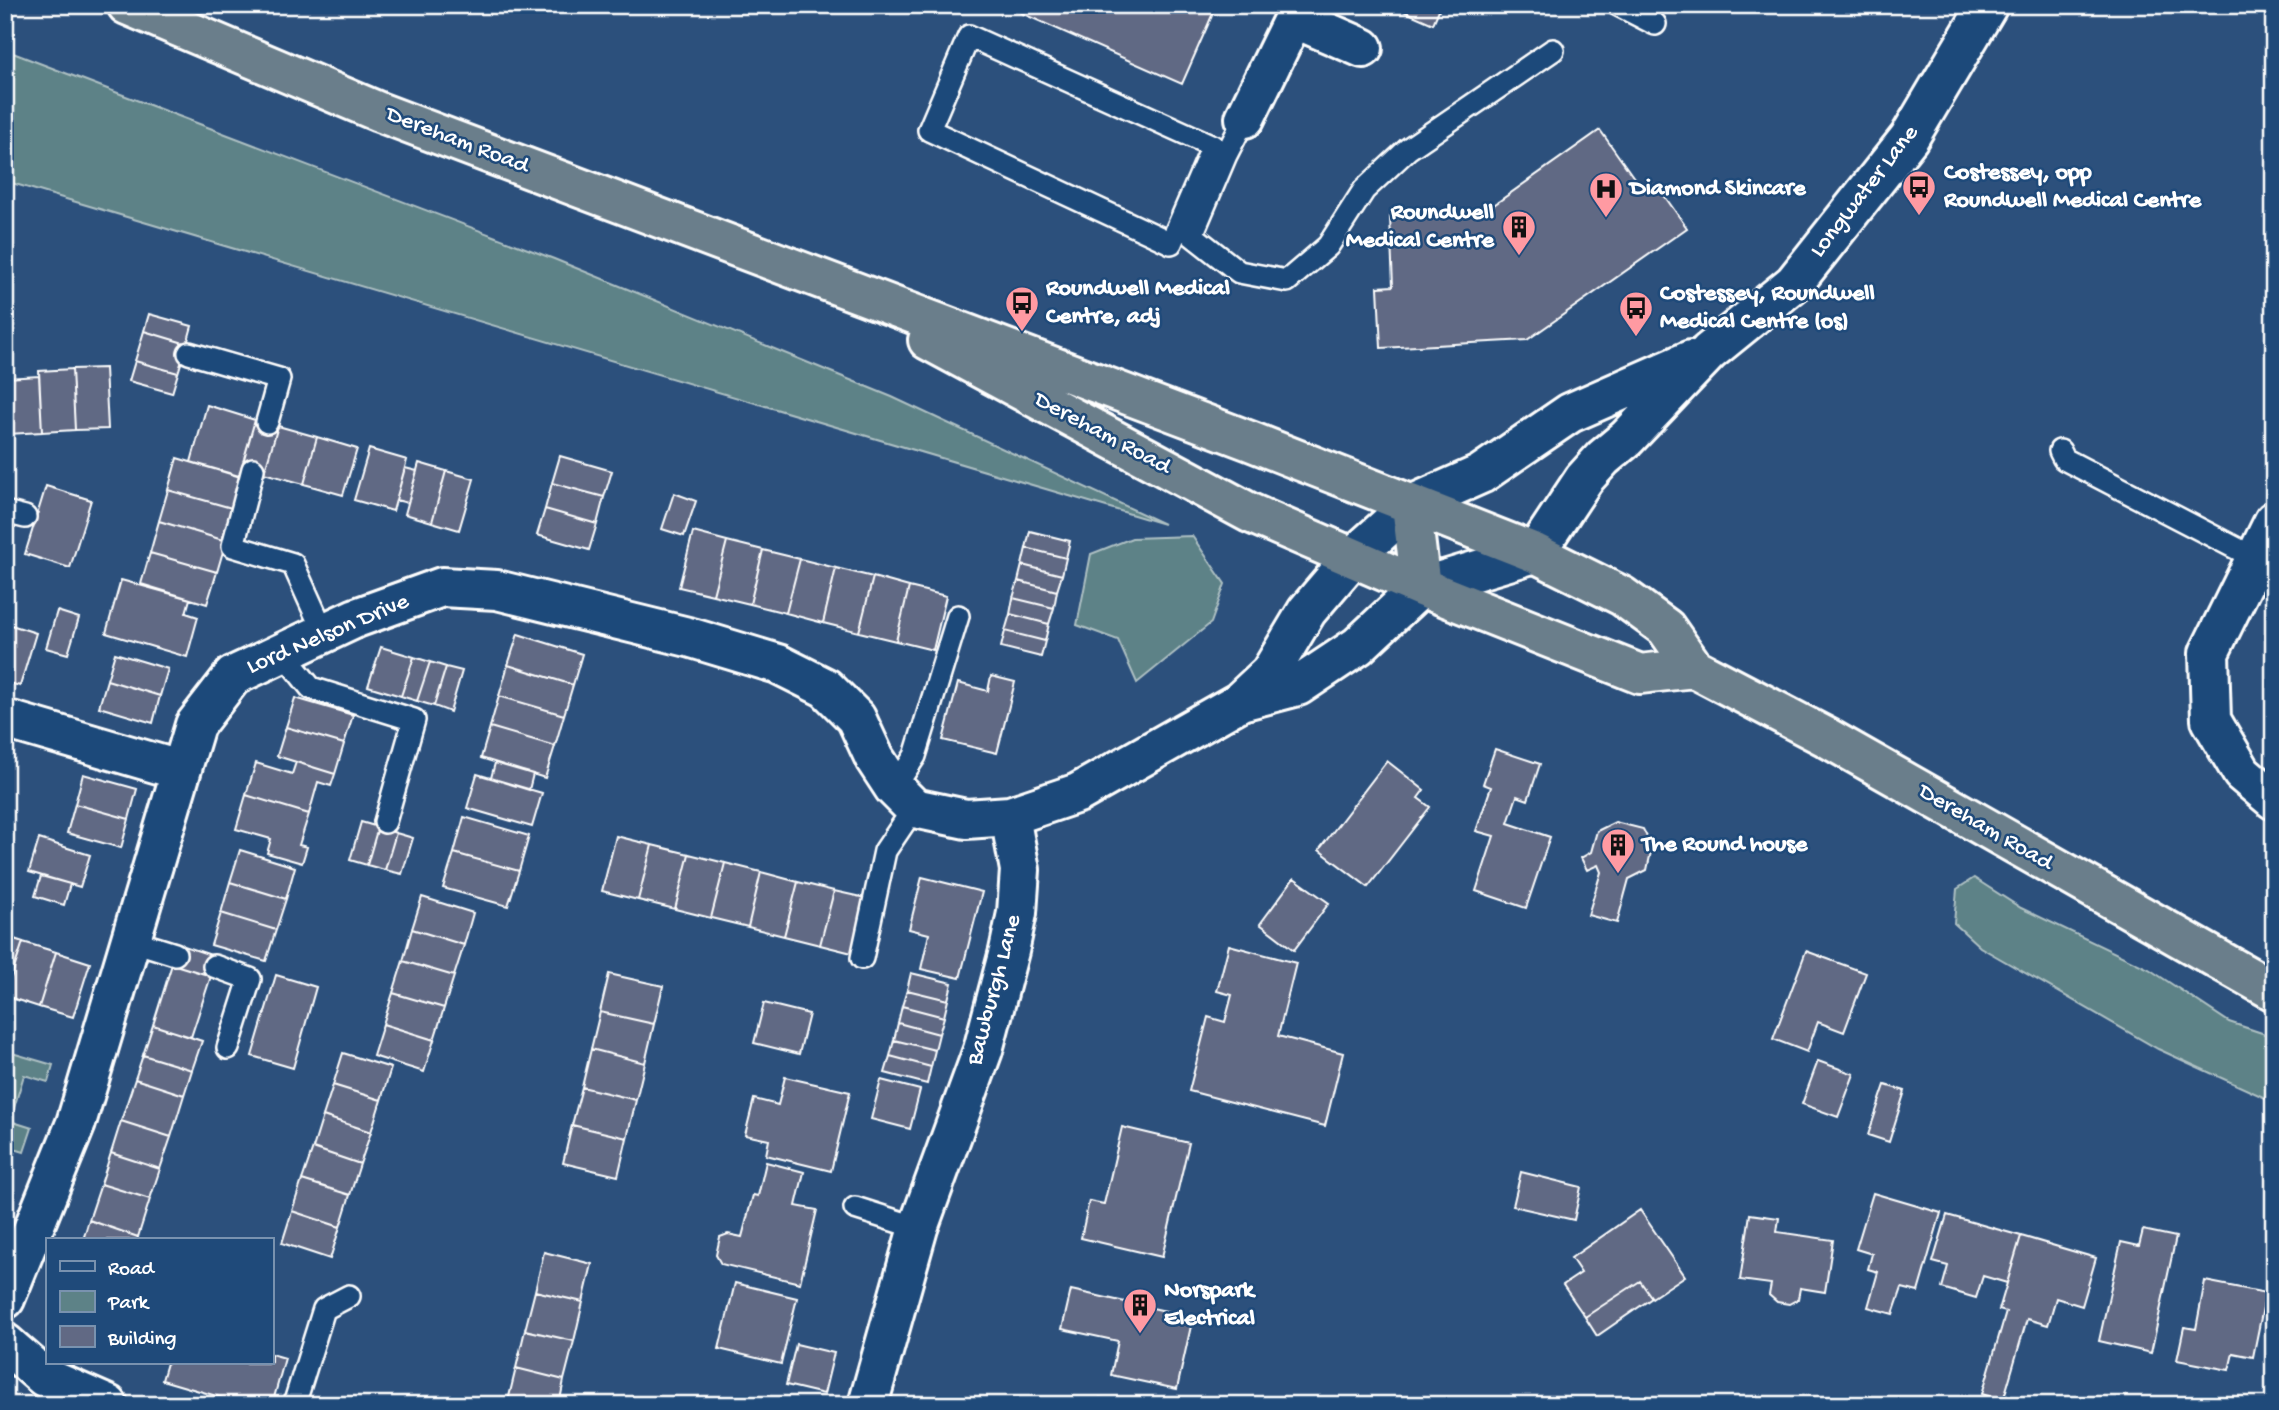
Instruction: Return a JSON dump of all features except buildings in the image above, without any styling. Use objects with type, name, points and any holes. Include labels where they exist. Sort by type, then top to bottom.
[{"type":"highway","name":"Dereham Road","points":[[127,5],[379,112],[791,266],[1535,553],[1622,596],[1666,628],[1694,668],[1826,737],[2274,991]]},
{"type":"highway","name":"Dereham Road","points":[[791,266],[1250,513],[1420,587],[1640,674],[1694,668]]},
{"type":"highway","points":[[1412,505],[1420,587]]},
{"type":"street","name":"Longwater Lane","points":[[1535,553],[1584,479],[1709,352],[1794,283],[1880,176],[1942,87],[1988,5]]},
{"type":"street","points":[[1245,118],[1297,12],[1363,48]]},
{"type":"street","name":"Longwater Lane","points":[[1412,505],[1481,474],[1570,413],[1709,352]]},
{"type":"street","points":[[904,798],[966,819],[1010,817],[1078,793],[1239,702],[1270,673],[1307,611],[1353,557],[1412,505]]},
{"type":"street","points":[[2274,521],[2253,557],[2209,653],[2211,720],[2242,773],[2274,800]]},
{"type":"street","points":[[1239,702],[1298,686],[1358,646],[1420,587],[1535,553]]},
{"type":"street","name":"Lord Nelson Drive","points":[[5,1299],[76,1124],[179,770],[195,724],[233,676],[324,633],[442,587],[497,590],[692,638],[778,664],[826,688],[856,718],[875,759],[904,798]]},
{"type":"street","points":[[5,719],[179,770]]},
{"type":"street","name":"Bawburgh Lane","points":[[867,1405],[918,1228],[982,1050],[1009,951],[1017,913],[1020,870],[1010,817]]},
{"type":"street","points":[[5,1343],[44,1377],[108,1405]]},
{"type":"lane","points":[[1618,5],[1655,24]]},
{"type":"lane","points":[[1219,150],[969,36],[929,130],[1171,243],[1219,150],[1245,118]]},
{"type":"lane","points":[[1219,150],[1192,235],[1239,272],[1287,281],[1328,246],[1364,190],[1408,149],[1553,50]]},
{"type":"lane","points":[[189,353],[279,379],[267,422]]},
{"type":"lane","points":[[2060,452],[2064,458],[2253,557]]},
{"type":"lane","points":[[253,469],[233,546],[293,564],[324,633]]},
{"type":"lane","points":[[862,958],[874,887],[904,798],[958,616]]},
{"type":"lane","points":[[282,652],[311,688],[414,720],[385,822]]},
{"type":"lane","points":[[130,940],[175,954]]},
{"type":"lane","points":[[214,967],[250,979],[228,1048]]},
{"type":"lane","points":[[855,1208],[918,1228]]},
{"type":"lane","points":[[294,1405],[324,1309],[349,1296]]},
{"type":"green space","points":[[5,50],[554,259],[892,397],[1164,524],[5,181]]},
{"type":"green space","points":[[1192,536],[1225,584],[1211,623],[1137,683],[1118,640],[1077,625],[1091,554],[1132,538]]},
{"type":"green space","points":[[1974,878],[2021,908],[2149,969],[2229,1022],[2274,1037],[2274,1102],[2158,1049],[1980,947],[1954,923],[1957,889]]},
{"type":"green space","points":[[5,1051],[53,1065],[48,1082],[24,1075],[10,1121],[32,1128],[24,1152],[5,1146]]},
{"type":"place","name":"Costessey, opp Roundwell Medical Centre","points":[[1919,217]]},
{"type":"place","name":"Diamond Skincare","points":[[1606,219]]},
{"type":"place","name":"Roundwell Medical Centre","points":[[1519,257]]},
{"type":"place","name":"Roundwell Medical Centre, adj","points":[[1022,333]]},
{"type":"place","name":"Costessey, Roundwell Medical Centre (os)","points":[[1636,338]]},
{"type":"place","name":"The Round house","points":[[1618,875]]},
{"type":"place","name":"Norspark Electrical","points":[[1140,1335]]}]
